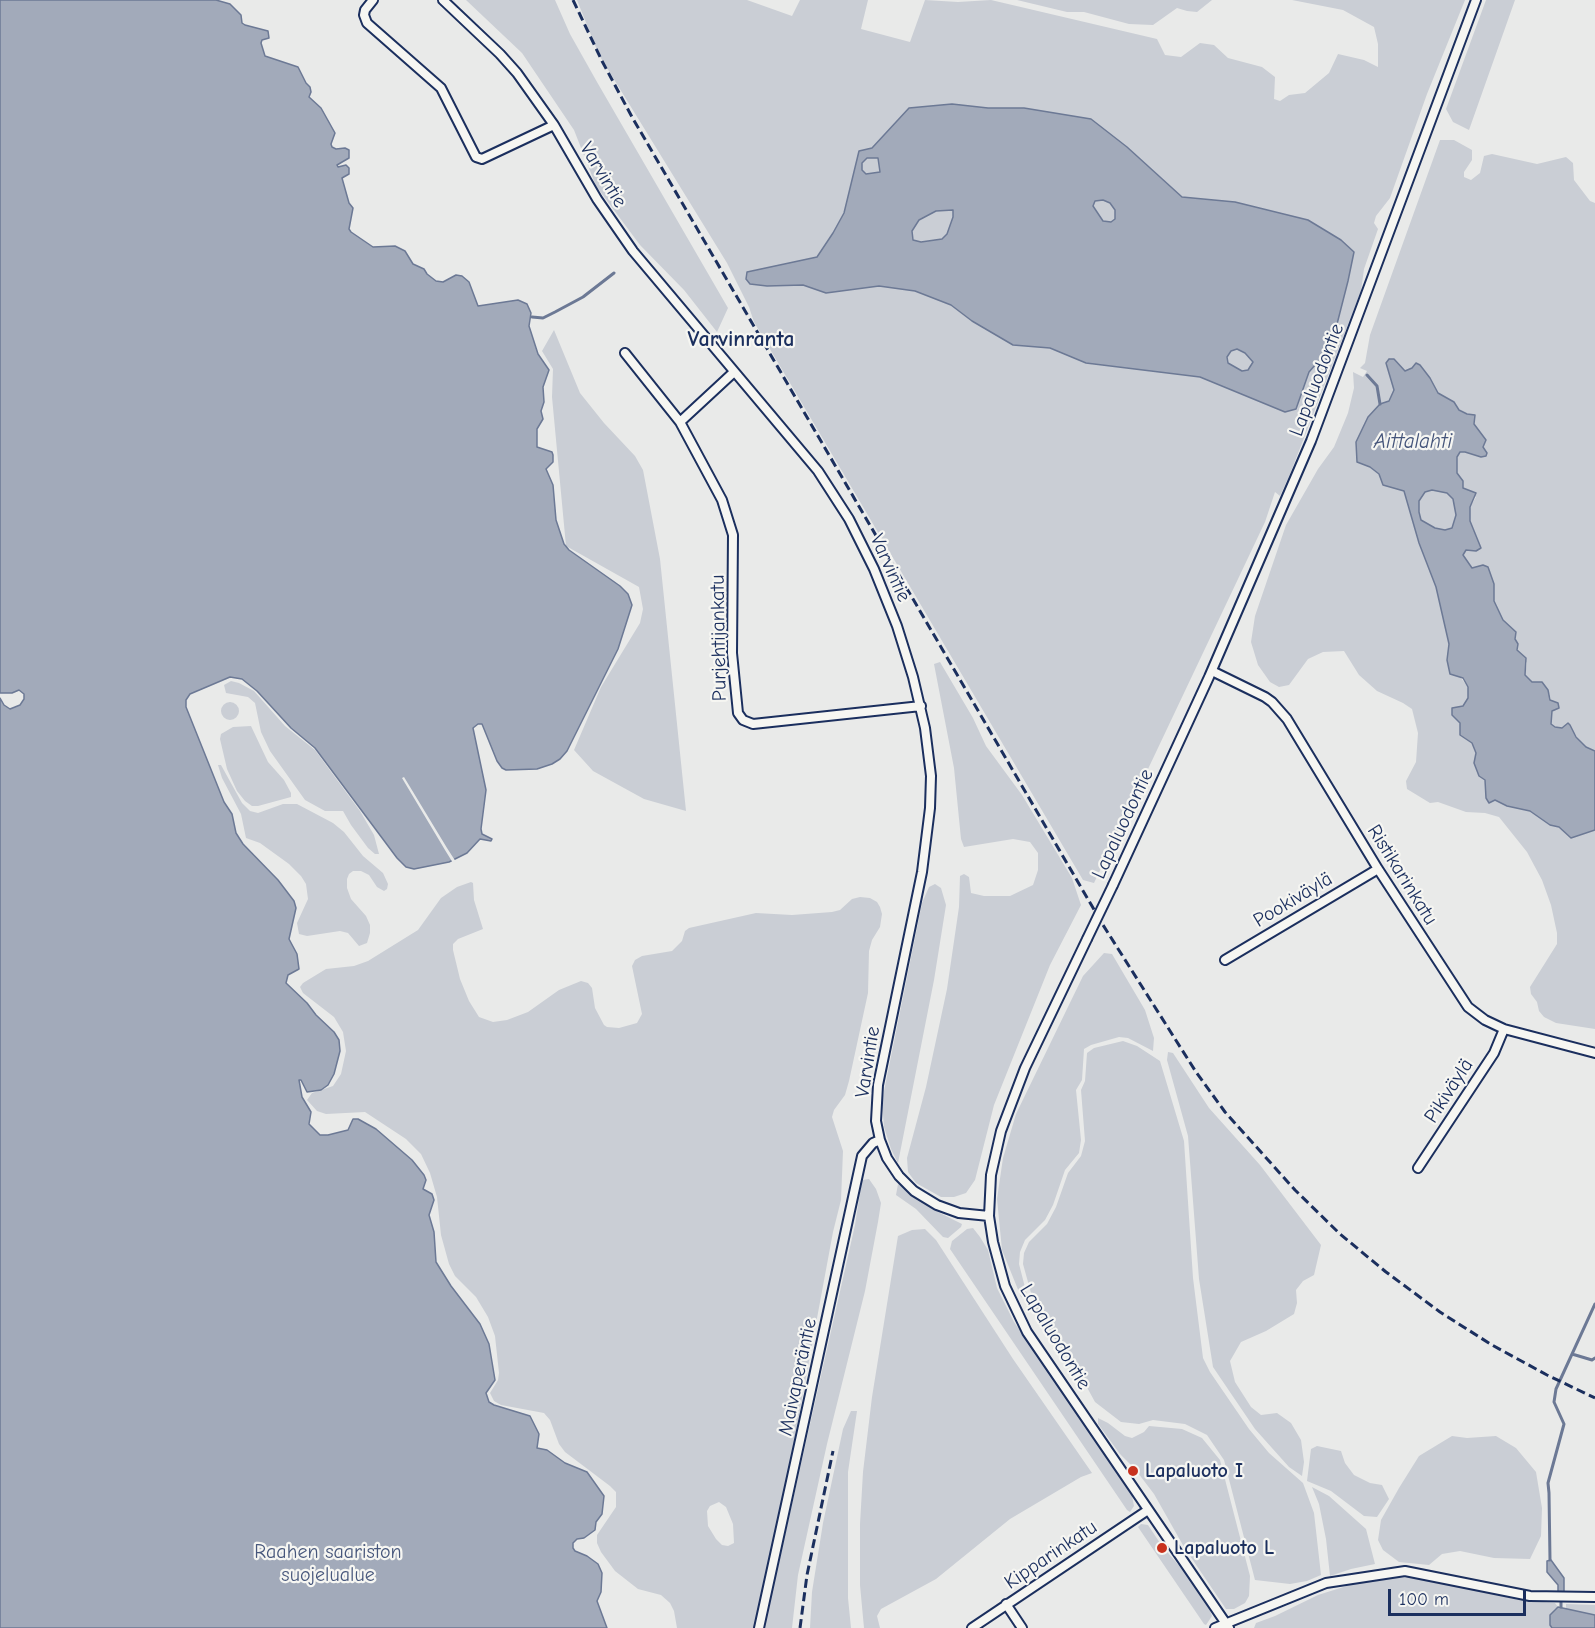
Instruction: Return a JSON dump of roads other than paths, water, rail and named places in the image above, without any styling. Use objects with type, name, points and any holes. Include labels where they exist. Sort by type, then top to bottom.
[{"type":"street","points":[[373,0],[365,10],[367,23],[441,88],[476,157],[482,159],[554,125]]},
{"type":"street","name":"Varvintie","points":[[443,0],[517,73],[554,125],[597,199],[633,251],[818,471],[849,519],[874,569],[891,609],[921,706],[929,748],[930,808],[922,872],[878,1085],[876,1121],[887,1158],[899,1176],[925,1198],[959,1213],[989,1216]]},
{"type":"street","name":"Lapaluodontie","points":[[1228,1626],[1060,1383],[1015,1309],[998,1261],[989,1216],[994,1154],[1006,1115],[1025,1068],[1212,671],[1311,441],[1476,0]]},
{"type":"street","name":"Purjehtijankatu","points":[[625,353],[680,422],[722,500],[733,535],[732,660],[737,709],[740,717],[753,724],[921,706]]},
{"type":"street","points":[[680,422],[734,372]]},
{"type":"street","name":"Ristikarinkatu","points":[[1212,671],[1257,692],[1278,708],[1459,995],[1476,1014],[1504,1029],[1595,1053]]},
{"type":"street","name":"Pookiväylä","points":[[1225,960],[1378,869]]},
{"type":"street","name":"Pikiväylä","points":[[1418,1168],[1494,1053],[1504,1029]]},
{"type":"street","name":"Maivaperäntie","points":[[759,1628],[862,1156],[873,1143],[880,1140]]},
{"type":"street","name":"Kipparinkatu","points":[[972,1628],[1148,1510]]},
{"type":"street","points":[[1215,1628],[1228,1626],[1326,1583],[1405,1571],[1530,1596],[1595,1597]]},
{"type":"street","points":[[1006,1604],[1022,1628]]},
{"type":"water","points":[[0,0],[216,0],[230,4],[241,15],[242,23],[268,31],[269,38],[262,40],[261,43],[265,56],[298,67],[310,87],[309,97],[321,108],[335,133],[332,147],[349,150],[349,158],[337,165],[338,167],[346,165],[349,168],[349,174],[342,178],[349,203],[353,208],[349,229],[351,232],[373,247],[395,246],[405,251],[413,264],[424,269],[436,281],[443,282],[456,275],[462,276],[469,282],[478,306],[518,300],[527,304],[531,313],[529,326],[538,354],[549,370],[543,387],[544,402],[541,411],[543,419],[537,429],[537,447],[552,452],[553,455],[553,462],[546,469],[553,485],[556,520],[564,544],[569,550],[620,586],[628,594],[632,605],[618,649],[567,751],[560,759],[537,769],[506,770],[497,761],[482,724],[473,728],[486,790],[481,829],[482,834],[492,839],[491,841],[480,839],[467,853],[449,862],[414,869],[406,867],[315,748],[291,728],[257,691],[242,679],[230,677],[190,694],[186,700],[186,707],[224,802],[232,814],[236,833],[243,844],[278,880],[294,901],[296,908],[289,939],[297,954],[299,969],[288,975],[286,983],[339,1040],[340,1051],[334,1074],[328,1085],[321,1090],[307,1092],[299,1080],[302,1097],[311,1112],[309,1124],[320,1135],[328,1135],[348,1130],[353,1119],[358,1119],[376,1129],[412,1160],[424,1175],[426,1180],[423,1189],[432,1194],[434,1200],[429,1215],[434,1232],[436,1262],[480,1324],[489,1344],[495,1380],[486,1393],[489,1402],[530,1416],[539,1434],[537,1448],[547,1450],[565,1463],[587,1472],[604,1496],[602,1514],[596,1522],[595,1530],[584,1538],[577,1539],[573,1543],[573,1548],[598,1564],[602,1573],[601,1592],[597,1601],[607,1628],[0,1628],[0,698],[10,709],[20,705],[24,694],[19,690],[12,693],[0,693]]},
{"type":"water","points":[[952,104],[988,108],[1024,108],[1091,119],[1127,147],[1182,197],[1235,202],[1308,220],[1341,240],[1354,252],[1336,328],[1326,351],[1327,359],[1316,364],[1309,372],[1296,409],[1285,412],[1200,377],[1086,363],[1050,348],[1013,345],[972,321],[951,305],[915,291],[879,286],[826,293],[803,285],[750,284],[746,279],[747,272],[817,257],[844,213],[859,151],[872,148],[909,108]],"holes":[[[867,158],[878,158],[880,172],[866,174],[862,170],[862,163]],[[1103,200],[1110,203],[1115,210],[1115,219],[1111,222],[1103,221],[1093,206],[1095,201]],[[953,210],[947,234],[942,239],[921,242],[913,240],[912,231],[919,220],[936,211]],[[1237,349],[1245,353],[1253,362],[1248,370],[1242,371],[1228,363],[1227,357],[1231,351]]]},
{"type":"water","name":"Aittalahti","points":[[1389,359],[1394,359],[1405,371],[1416,363],[1420,365],[1438,393],[1454,402],[1459,410],[1475,415],[1474,424],[1486,440],[1483,447],[1487,453],[1486,456],[1481,457],[1460,452],[1457,457],[1457,473],[1463,481],[1463,488],[1476,493],[1470,507],[1470,521],[1481,548],[1476,551],[1466,550],[1463,555],[1472,568],[1483,565],[1488,567],[1494,584],[1494,601],[1503,620],[1516,632],[1517,650],[1526,658],[1525,675],[1532,682],[1542,682],[1548,690],[1550,700],[1558,703],[1559,708],[1552,711],[1551,724],[1562,728],[1568,723],[1576,737],[1586,747],[1595,751],[1595,830],[1571,838],[1559,827],[1550,825],[1530,811],[1507,806],[1495,800],[1489,803],[1486,798],[1485,780],[1479,776],[1474,763],[1476,753],[1472,743],[1460,735],[1460,723],[1452,715],[1452,708],[1463,706],[1468,698],[1468,687],[1463,678],[1450,674],[1447,660],[1449,644],[1436,587],[1419,543],[1404,491],[1383,485],[1379,474],[1370,467],[1357,462],[1356,442],[1368,417],[1380,404],[1389,401],[1394,390],[1386,363]],"holes":[[[1432,490],[1447,493],[1453,499],[1456,515],[1452,528],[1445,530],[1435,528],[1421,520],[1419,501],[1425,492]]]},
{"type":"water","points":[[1551,1560],[1564,1578],[1564,1593],[1558,1593],[1558,1585],[1547,1572],[1547,1561]]},
{"type":"water","points":[[1558,1607],[1595,1615],[1595,1628],[1552,1628],[1550,1615]]},
{"type":"waterway","points":[[532,317],[543,318],[583,297],[614,273]]},
{"type":"waterway","points":[[1327,359],[1331,360]]},
{"type":"waterway","points":[[1367,375],[1377,386],[1380,404]]},
{"type":"waterway","points":[[1550,1560],[1548,1483],[1564,1424],[1554,1402],[1556,1389],[1595,1304]]},
{"type":"waterway","points":[[1572,1354],[1592,1360],[1595,1358]]},
{"type":"waterway","points":[[1561,1601],[1561,1607]]},
{"type":"railway","points":[[573,0],[632,117],[1103,925],[1196,1072],[1225,1112],[1295,1190],[1340,1234],[1386,1272],[1440,1312],[1492,1345],[1595,1398]]},
{"type":"railway","points":[[800,1628],[807,1575],[833,1451]]},
{"type":"place","name":"Lapaluoto I","points":[[1133,1471]]},
{"type":"place","name":"Lapaluoto L","points":[[1162,1548]]},
{"type":"district","name":"Varvinranta","points":[[741,340]]},
{"type":"park label","name":"Raahen saariston suojelualue","points":[[328,1564]]}]
